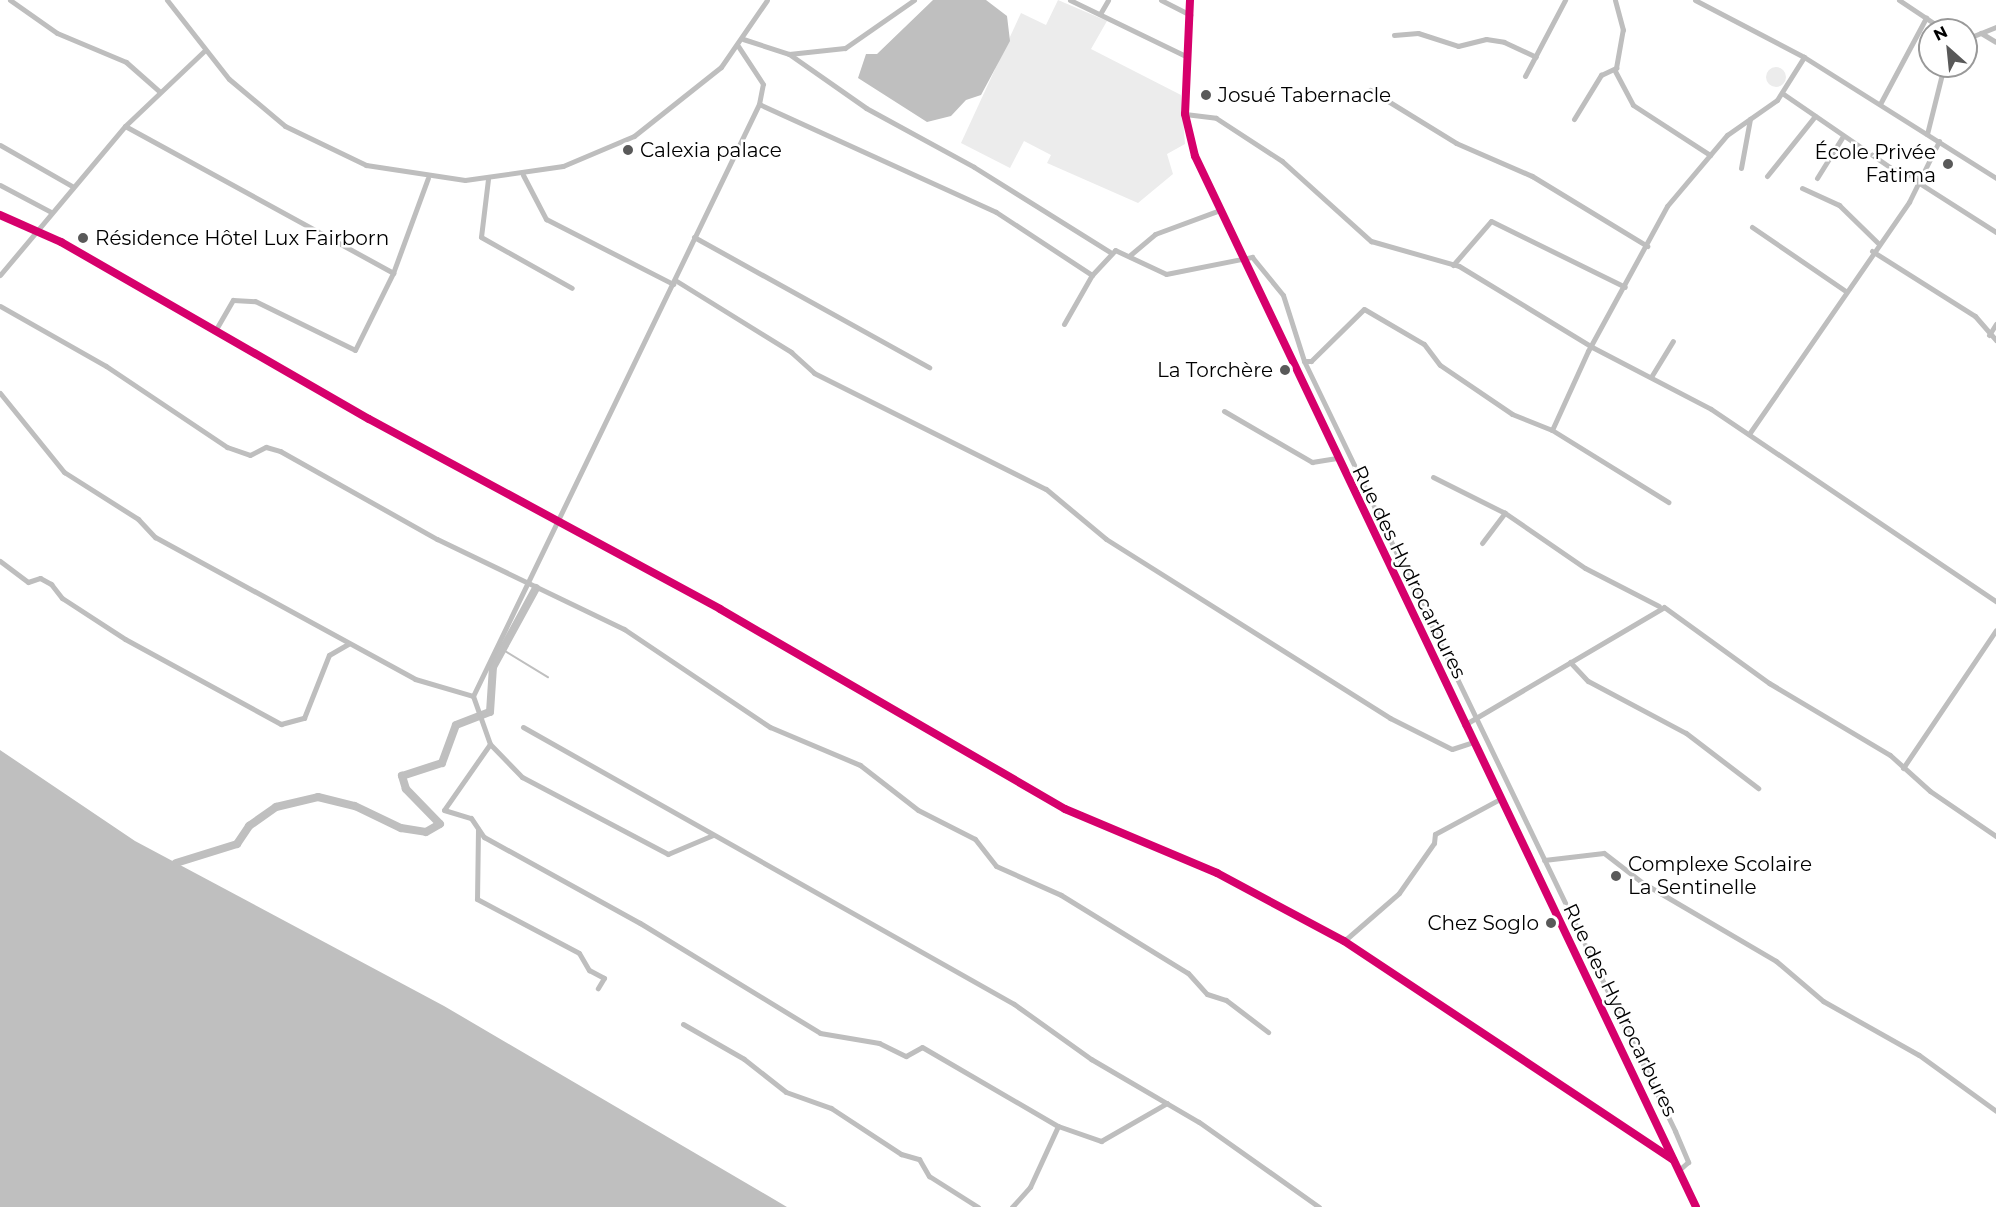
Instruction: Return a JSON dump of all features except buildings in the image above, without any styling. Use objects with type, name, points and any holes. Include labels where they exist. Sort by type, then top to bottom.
[{"type":"street","points":[[10,0],[57,33],[126,62],[159,91]]},
{"type":"street","points":[[167,0],[204,51],[251,101],[303,137],[366,165],[428,178],[488,179],[523,175],[576,162],[634,136],[692,94],[738,46],[767,0]]},
{"type":"street","points":[[789,54],[845,48],[914,0]]},
{"type":"street","points":[[1070,0],[1186,56]]},
{"type":"street","points":[[1100,15],[1108,0]]},
{"type":"street","points":[[1161,0],[1190,15]]},
{"type":"street","name":"Rue des Hydrocarbures","points":[[1190,0],[1185,114],[1190,142],[1355,500],[1696,1207]]},
{"type":"street","points":[[1525,76],[1565,0]]},
{"type":"street","points":[[1615,0],[1623,30],[1615,71],[1633,105],[1710,155]]},
{"type":"street","points":[[1695,0],[1804,57],[1996,178]]},
{"type":"street","points":[[1899,0],[1926,18]]},
{"type":"street","points":[[1978,34],[1996,27]]},
{"type":"street","points":[[1394,35],[1418,33],[1458,46],[1486,39],[1504,42],[1536,57]]},
{"type":"street","points":[[1880,104],[1918,33]]},
{"type":"street","points":[[1981,33],[1996,42]]},
{"type":"street","points":[[743,39],[789,54],[866,108],[974,167],[1110,252],[1129,256],[1166,274],[1241,256],[1257,262],[1282,295],[1304,361],[1675,1131],[1688,1162],[1678,1171]]},
{"type":"street","points":[[473,696],[759,104],[763,84],[738,46]]},
{"type":"street","points":[[0,275],[72,186],[125,126],[159,91],[204,51]]},
{"type":"street","points":[[1552,430],[1592,347],[1675,195],[1710,155],[1782,93],[1804,57]]},
{"type":"street","points":[[1574,119],[1601,75],[1615,71]]},
{"type":"street","points":[[1927,134],[1941,78]]},
{"type":"street","points":[[1370,90],[1456,143],[1532,176],[1647,246]]},
{"type":"street","points":[[1782,93],[1843,136],[1916,179],[1996,232]]},
{"type":"street","points":[[759,104],[996,212],[1092,275]]},
{"type":"street","points":[[1185,114],[1216,118],[1282,161],[1371,241],[1453,265],[1592,347],[1651,377],[1749,434],[1996,601]]},
{"type":"street","points":[[1767,176],[1815,117]]},
{"type":"street","points":[[1741,168],[1750,119]]},
{"type":"street","points":[[125,126],[393,273]]},
{"type":"street","points":[[1817,178],[1843,136]]},
{"type":"street","points":[[1749,434],[1844,290],[1909,202],[1916,179],[1939,141]]},
{"type":"street","points":[[0,145],[72,186]]},
{"type":"street","points":[[523,175],[546,219],[674,282],[791,352],[814,373],[1046,489],[1106,539],[1390,718],[1452,749],[1473,742]]},
{"type":"street","points":[[215,332],[233,300],[255,301],[355,350],[393,273],[428,178]]},
{"type":"street","points":[[488,179],[481,237],[572,288]]},
{"type":"street","points":[[0,185],[51,212]]},
{"type":"street","points":[[1802,188],[1839,205],[1878,243]]},
{"type":"street","points":[[1129,256],[1155,234],[1220,210]]},
{"type":"street","points":[[0,215],[35,231],[558,520],[1065,809],[1217,873],[1344,941],[1673,1160]]},
{"type":"street","points":[[1453,265],[1491,221],[1625,287]]},
{"type":"street","points":[[1752,227],[1844,290]]},
{"type":"street","points":[[694,237],[929,368]]},
{"type":"street","points":[[1872,251],[1975,316],[1989,335],[1996,340]]},
{"type":"street","points":[[1065,324],[1092,275],[1110,252]]},
{"type":"street","points":[[0,306],[106,366],[226,447],[250,455],[266,447],[280,451],[437,539],[530,580],[624,629],[787,737],[795,734],[860,765],[918,810],[975,839],[996,866],[1061,895],[1188,973],[1207,994],[1226,1000],[1268,1032]]},
{"type":"street","points":[[1304,361],[1311,361],[1364,309],[1424,344],[1440,365],[1512,414],[1552,430],[1668,502]]},
{"type":"street","points":[[1989,335],[1996,324]]},
{"type":"street","points":[[1651,377],[1673,341]]},
{"type":"street","points":[[0,393],[64,472],[200,565],[415,679],[473,696],[486,723],[490,744],[522,777],[668,854],[713,835]]},
{"type":"street","points":[[1224,411],[1312,462],[1337,458]]},
{"type":"street","points":[[1433,477],[1505,513],[1585,568],[1659,606],[1676,610],[1769,683],[1904,768],[1996,836]]},
{"type":"street","points":[[1355,500],[1368,495]]},
{"type":"street","points":[[1482,543],[1505,513]]},
{"type":"street","points":[[0,561],[28,582],[40,578],[51,584],[62,598],[125,639],[281,724],[304,718],[329,655],[348,644]]},
{"type":"street","points":[[1464,725],[1570,662],[1643,624],[1659,606]]},
{"type":"street","points":[[1904,768],[1996,630]]},
{"type":"street","points":[[1570,662],[1588,681],[1686,733],[1758,788]]},
{"type":"street","points":[[523,727],[713,835],[883,927],[1167,1103],[1319,1207]]},
{"type":"street","points":[[490,744],[444,810],[471,818],[484,837],[639,923],[819,1034],[879,1043],[906,1056],[922,1047],[1058,1126],[1101,1141],[1167,1103]]},
{"type":"street","points":[[1344,941],[1399,893],[1434,843],[1434,834],[1500,799]]},
{"type":"street","points":[[479,828],[475,850],[480,866],[473,890],[477,899],[579,953],[589,970],[604,978],[598,988]]},
{"type":"street","points":[[1544,860],[1604,853],[1643,883],[1776,961],[1823,1001],[1919,1056],[1996,1111]]},
{"type":"street","points":[[682,1024],[744,1059],[786,1092],[831,1108],[901,1154],[919,1159],[929,1176],[978,1207]]},
{"type":"street","points":[[1012,1207],[1030,1187],[1058,1126]]},
{"type":"shaded area","points":[[933,0],[986,0],[1007,16],[1010,41],[981,95],[966,100],[951,116],[927,122],[858,78],[866,54],[877,54]]},
{"type":"shaded area","points":[[1058,0],[1107,21],[1091,49],[1181,95],[1185,144],[1167,154],[1173,174],[1138,203],[1047,163],[1051,155],[1024,141],[1010,168],[961,143],[1021,13],[1046,25]]},
{"type":"shaded area","points":[[1776,67],[1783,70],[1786,77],[1783,84],[1776,87],[1769,84],[1766,77],[1769,70]]},
{"type":"shaded area","points":[[0,750],[135,841],[444,1006],[787,1207],[0,1207]]},
{"type":"waterway","points":[[176,863],[237,844],[249,826],[276,807],[318,797],[355,806],[401,828],[426,832],[440,824],[406,789],[402,776],[442,763],[456,725],[490,712],[493,667],[536,588]]},
{"type":"waterway","points":[[502,649],[548,677]]},
{"type":"cycle path","points":[[1190,0],[1185,114],[1195,156],[1696,1207]]},
{"type":"cycle path","points":[[0,215],[61,242],[369,419],[720,609],[1065,809],[1217,873],[1344,941],[1673,1160]]},
{"type":"place","name":"Josué Tabernacle","points":[[1206,95]]},
{"type":"place","name":"Calexia palace","points":[[628,150]]},
{"type":"place","name":"École Privée Fatima","points":[[1948,164]]},
{"type":"place","name":"Résidence Hôtel Lux Fairborn","points":[[83,238]]},
{"type":"place","name":"La Torchère","points":[[1285,370]]},
{"type":"place","name":"Complexe Scolaire La Sentinelle","points":[[1616,876]]},
{"type":"place","name":"Chez Soglo","points":[[1551,923]]}]
